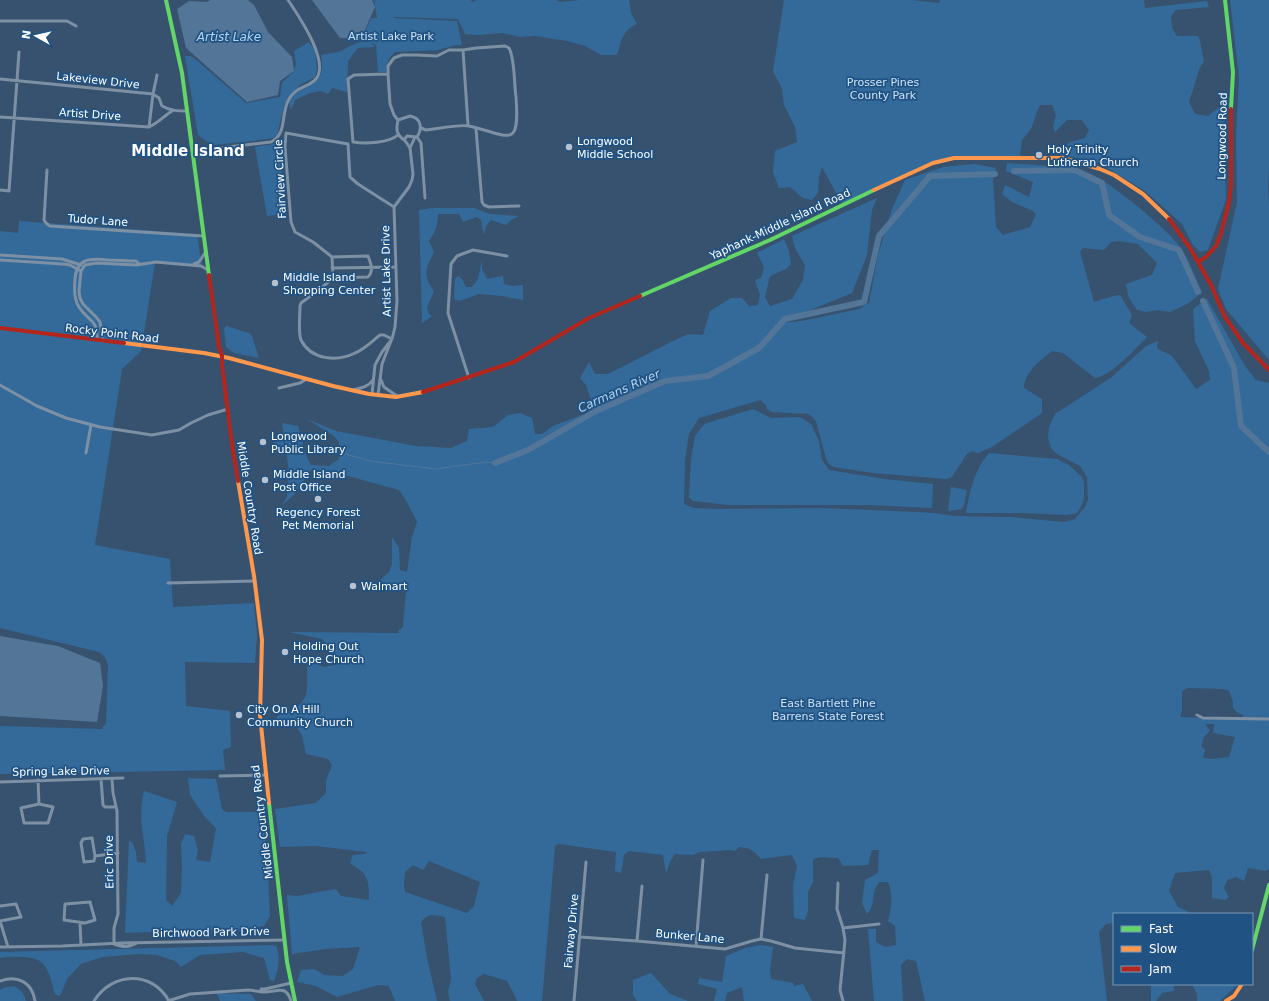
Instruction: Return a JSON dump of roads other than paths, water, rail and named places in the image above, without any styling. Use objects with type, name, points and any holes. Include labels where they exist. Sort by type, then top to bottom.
[{"type":"main road","name":"Middle Country Road","points":[[166,0],[182,73],[202,236],[219,347],[222,356],[228,409],[255,581],[262,640],[260,715],[265,775],[285,940],[295,1001]]},
{"type":"main road","name":"Longwood Road","points":[[1198,262],[1206,257],[1216,246],[1228,210],[1230,193],[1230,119],[1233,72],[1225,0]]},
{"type":"main road","name":"Yaphank-Middle Island Road","points":[[222,356],[353,391],[397,396],[420,393],[514,362],[589,318],[770,240],[907,173],[933,163],[954,158],[1052,157],[1067,159],[1107,172],[1143,194],[1166,215],[1177,229],[1198,262],[1211,285],[1225,316],[1243,343],[1269,370]]},
{"type":"main road","name":"Rocky Point Road","points":[[0,328],[222,356]]},
{"type":"main road","points":[[1253,946],[1269,885]]},
{"type":"main road","points":[[1226,1001],[1234,996],[1241,985]]},
{"type":"street","points":[[192,151],[271,142],[278,139],[285,110],[292,94],[314,80],[319,74],[319,60],[316,47],[288,0]]},
{"type":"street","points":[[0,21],[67,21],[76,26]]},
{"type":"street","points":[[505,46],[509,48],[511,53],[517,118],[517,125],[514,133],[509,136],[503,136],[476,129],[468,125],[426,130],[421,128],[415,117],[410,116],[398,120],[394,115],[390,104],[388,66],[391,60],[398,56],[438,56],[448,50],[505,46]]},
{"type":"street","points":[[463,50],[468,125]]},
{"type":"street","points":[[0,190],[9,191],[19,52]]},
{"type":"street","points":[[388,74],[354,75],[348,80],[354,142],[381,142],[394,139],[398,135]]},
{"type":"street","points":[[150,127],[153,94],[157,75]]},
{"type":"street","name":"Lakeview Drive","points":[[0,79],[153,94],[159,98],[162,106],[172,111]]},
{"type":"street","points":[[150,127],[172,111],[187,111]]},
{"type":"street","name":"Artist Drive","points":[[0,116],[150,127]]},
{"type":"street","points":[[394,207],[409,187],[412,180],[410,148],[398,135],[396,129],[398,120]]},
{"type":"street","points":[[410,148],[421,128]]},
{"type":"street","points":[[476,129],[482,202],[484,205],[489,207],[519,206]]},
{"type":"street","name":"Fairview Circle","points":[[332,257],[293,229],[285,147],[286,133],[348,144],[350,177],[358,184],[394,207]]},
{"type":"street","points":[[404,140],[407,136],[416,137],[421,143],[426,198]]},
{"type":"street","name":"Tudor Lane","points":[[47,170],[44,220],[50,226],[202,236]]},
{"type":"street","name":"Artist Lake Drive","points":[[372,394],[376,365],[379,357],[392,339],[395,327],[394,207]]},
{"type":"street","points":[[469,378],[448,313],[451,264],[457,256],[473,250],[507,256]]},
{"type":"street","points":[[192,264],[199,262],[205,253]]},
{"type":"street","points":[[0,255],[62,259],[80,264],[84,267]]},
{"type":"street","points":[[333,278],[332,257],[368,256],[372,267],[371,273],[368,277],[333,278],[320,290],[300,304],[301,338],[308,348],[316,354],[335,359],[355,354],[380,335],[384,335],[392,339],[391,345],[382,364],[378,395]]},
{"type":"street","points":[[80,264],[92,258],[136,261],[139,264]]},
{"type":"street","points":[[0,260],[63,264],[79,270]]},
{"type":"street","points":[[97,340],[96,325],[84,314],[76,303],[74,291],[75,272],[90,263],[136,265],[156,262],[192,264],[201,266],[208,270]]},
{"type":"street","points":[[80,264],[80,298],[83,304],[96,316],[100,322],[103,341]]},
{"type":"street","points":[[332,268],[395,267]]},
{"type":"street","points":[[279,388],[300,383],[307,379]]},
{"type":"street","points":[[353,391],[370,384],[374,379]]},
{"type":"street","points":[[380,379],[384,387],[397,396]]},
{"type":"street","points":[[0,385],[23,399],[55,414],[91,425],[132,433],[152,435],[179,430],[208,415],[228,409]]},
{"type":"street","points":[[86,453],[91,425]]},
{"type":"street","points":[[168,583],[255,581]]},
{"type":"street","points":[[1197,715],[1203,718],[1269,719]]},
{"type":"street","points":[[220,776],[265,775]]},
{"type":"street","name":"Spring Lake Drive","points":[[0,782],[123,778]]},
{"type":"street","points":[[101,779],[103,805],[105,807],[116,807]]},
{"type":"street","name":"Eric Drive","points":[[112,779],[116,807],[118,853],[118,914],[114,928],[114,944]]},
{"type":"street","points":[[38,780],[39,804]]},
{"type":"street","points":[[39,804],[53,807],[48,823],[24,823],[21,808],[39,804]]},
{"type":"street","points":[[92,838],[95,856],[94,861],[84,862],[81,843],[83,839],[92,838]]},
{"type":"street","points":[[95,856],[118,853]]},
{"type":"street","points":[[696,946],[703,860]]},
{"type":"street","name":"Fairway Drive","points":[[574,1001],[586,862]]},
{"type":"street","points":[[761,939],[767,875]]},
{"type":"street","points":[[838,883],[837,909],[845,940],[840,990],[844,1001]]},
{"type":"street","points":[[637,941],[642,886]]},
{"type":"street","points":[[90,902],[95,920],[85,923],[80,922],[64,920],[65,904],[90,902]]},
{"type":"street","points":[[0,906],[16,904],[21,917],[0,921],[8,947]]},
{"type":"street","points":[[80,922],[81,945]]},
{"type":"street","points":[[843,928],[879,924]]},
{"type":"street","name":"Bunker Lane","points":[[580,937],[725,949],[761,939],[795,948],[844,952]]},
{"type":"street","name":"Birchwood Park Drive","points":[[0,947],[114,944],[124,941],[137,943],[285,940]]},
{"type":"street","name":"Birchwood Park Drive","points":[[114,944],[122,947],[130,947],[137,943]]},
{"type":"street","points":[[0,981],[11,978],[20,980],[30,986],[34,993],[35,1001]]},
{"type":"street","points":[[94,1001],[99,993],[109,985],[133,978],[146,980],[157,986],[165,994],[169,1001],[190,994],[256,990],[291,983]]},
{"type":"street","points":[[256,990],[262,992],[284,991],[289,995],[291,1001]]},
{"type":"water","name":"Artist Lake","points":[[210,0],[248,0],[254,5],[268,32],[292,57],[294,71],[280,81],[278,95],[247,102],[186,48],[177,9],[189,1],[207,2]]},
{"type":"water","points":[[312,0],[372,0],[375,7],[361,39],[340,38]]},
{"type":"water","points":[[0,636],[58,646],[100,663],[103,686],[97,722],[0,716]]},
{"type":"waterway","name":"Carmans River","points":[[1014,171],[1075,170],[1102,183],[1109,215],[1140,237],[1179,250],[1198,292]]},
{"type":"waterway","name":"Carmans River","points":[[495,463],[528,450],[596,411],[665,381],[708,376],[759,348],[785,319],[864,302],[879,236],[930,176],[995,174]]},
{"type":"waterway","name":"Carmans River","points":[[1203,301],[1234,368],[1241,426],[1269,452]]},
{"type":"waterway","points":[[346,454],[370,461],[435,469],[486,462],[495,463]]},
{"type":"place","name":"Longwood Middle School","points":[[569,147]]},
{"type":"place","name":"Holy Trinity Lutheran Church","points":[[1039,155]]},
{"type":"place","name":"Middle Island Shopping Center","points":[[275,283]]},
{"type":"place","name":"Longwood Public Library","points":[[263,442]]},
{"type":"place","name":"Middle Island Post Office","points":[[265,480]]},
{"type":"place","name":"Regency Forest Pet Memorial","points":[[318,499]]},
{"type":"place","name":"Walmart","points":[[353,586]]},
{"type":"place","name":"Holding Out Hope Church","points":[[285,652]]},
{"type":"place","name":"City On A Hill Community Church","points":[[239,715]]},
{"type":"district","name":"Middle Island","points":[[188,151]]},
{"type":"park label","name":"Artist Lake Park","points":[[391,36]]},
{"type":"park label","name":"Prosser Pines County Park","points":[[883,88]]},
{"type":"park label","name":"East Bartlett Pine Barrens State Forest","points":[[828,709]]}]
